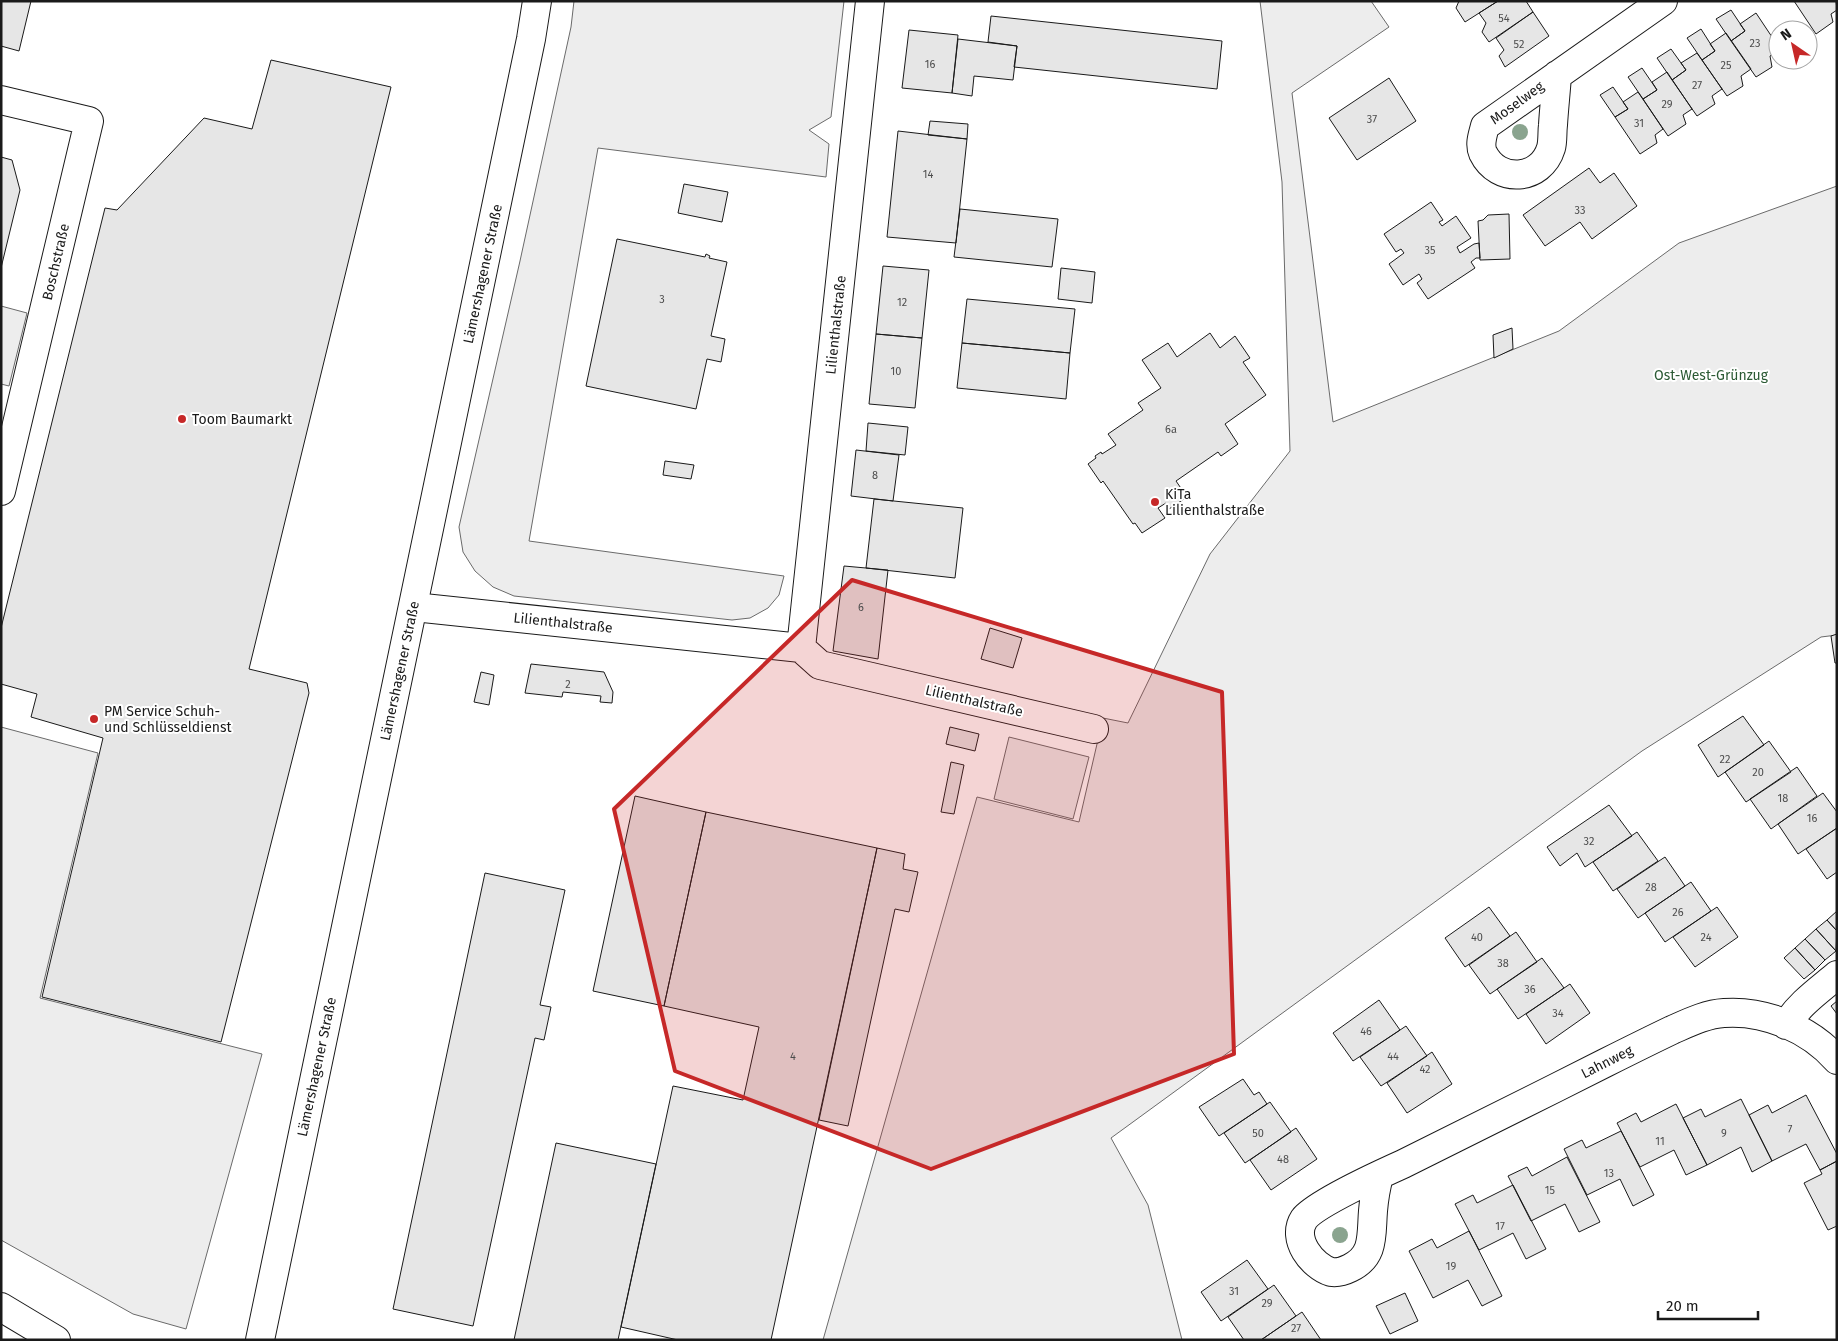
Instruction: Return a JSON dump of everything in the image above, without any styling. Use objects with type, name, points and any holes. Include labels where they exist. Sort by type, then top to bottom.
[{"type":"street","name":"Lämershagener Straße","points":[[260,1340],[414,607],[531,40],[537,1]]},
{"type":"street","name":"Lilienthalstraße","points":[[801,648],[870,1]]},
{"type":"street","name":"Moselweg","points":[[1557,74],[1662,1]]},
{"type":"street","name":"Boschstraße","points":[[1,100],[89,121],[1,491]]},
{"type":"street","name":"Lilienthalstraße","points":[[414,607],[801,648],[820,665],[1094,729]]},
{"type":"street","points":[[1786,1025],[1800,1006],[1837,975]]},
{"type":"street","name":"Lahnweg","points":[[1379,1176],[1637,1046],[1695,1020],[1723,1013],[1753,1013],[1794,1028],[1818,1043],[1837,1060]]},
{"type":"street","points":[[1,1307],[56,1340]]},
{"type":"highlighted area","points":[[852,580],[1222,692],[1234,1054],[931,1169],[675,1071],[614,809]]},
{"type":"shaded area","points":[[574,1],[844,1],[831,117],[809,130],[829,144],[826,177],[598,148],[529,541],[784,576],[779,595],[768,608],[750,618],[732,620],[514,596],[493,587],[475,571],[463,552],[459,527],[520,261],[571,27]]},
{"type":"shaded area","points":[[1260,1],[1371,1],[1389,27],[1292,93],[1333,422],[1559,331],[1679,243],[1837,186],[1837,635],[1821,637],[1642,751],[1111,1138],[1148,1205],[1182,1340],[823,1340],[977,797],[1079,822],[1103,718],[1128,723],[1210,554],[1290,451],[1282,182]]},
{"type":"shaded area","points":[[1,306],[27,313],[9,386],[1,384]]},
{"type":"shaded area","points":[[1,727],[98,753],[40,998],[262,1054],[186,1329],[133,1314],[1,1240]]},
{"type":"shaded area","points":[[1009,737],[1089,757],[1073,819],[994,799]]},
{"type":"building","points":[[1,1],[31,1],[19,51],[1,46]]},
{"type":"building","points":[[1459,1],[1498,1],[1465,22],[1456,8]]},
{"type":"building","points":[[1498,1],[1526,1],[1533,12],[1489,42],[1482,32],[1486,23],[1479,13]]},
{"type":"building","points":[[1794,1],[1836,1],[1837,10],[1831,14],[1833,22],[1818,33],[1818,20],[1807,20]]},
{"type":"building","points":[[1731,10],[1745,31],[1731,41],[1716,19]]},
{"type":"building","points":[[1533,12],[1549,36],[1505,67],[1499,56],[1504,50],[1496,38]]},
{"type":"building","points":[[1756,13],[1768,31],[1768,70],[1756,77],[1731,41],[1745,31],[1740,24]]},
{"type":"building","points":[[991,16],[1222,41],[1217,89],[1014,67],[1017,46],[988,42]]},
{"type":"building","points":[[1701,29],[1715,51],[1702,60],[1687,38]]},
{"type":"building","points":[[909,30],[958,35],[952,93],[902,88]]},
{"type":"building","points":[[1726,33],[1751,69],[1741,76],[1743,86],[1727,96],[1702,60],[1715,51],[1710,44]]},
{"type":"building","points":[[958,39],[1017,46],[1013,80],[974,76],[972,96],[952,93]]},
{"type":"building","points":[[1671,49],[1686,70],[1672,80],[1657,58]]},
{"type":"building","points":[[1697,53],[1722,89],[1712,96],[1715,104],[1697,116],[1672,80],[1686,70],[1681,63]]},
{"type":"building","name":"Toom Baumarkt","points":[[271,60],[391,87],[249,669],[307,683],[309,693],[221,1042],[42,997],[103,738],[31,717],[37,694],[1,684],[1,628],[105,208],[117,210],[204,118],[252,129]]},
{"type":"building","points":[[1642,68],[1657,90],[1643,99],[1628,77]]},
{"type":"building","points":[[1667,72],[1692,109],[1683,115],[1686,124],[1668,136],[1643,99],[1657,90],[1652,82]]},
{"type":"building","points":[[1389,78],[1416,121],[1357,160],[1329,118]]},
{"type":"building","points":[[1613,87],[1628,109],[1615,117],[1600,95]]},
{"type":"building","points":[[1638,92],[1663,129],[1655,135],[1657,143],[1640,154],[1615,117],[1628,109],[1623,102]]},
{"type":"building","points":[[930,121],[968,124],[967,139],[928,135]]},
{"type":"building","points":[[898,131],[967,139],[956,243],[887,237]]},
{"type":"building","points":[[1,157],[12,160],[20,190],[1,268]]},
{"type":"building","points":[[1589,168],[1600,183],[1614,173],[1637,206],[1592,239],[1580,222],[1545,246],[1523,215]]},
{"type":"building","points":[[684,184],[728,192],[722,222],[678,213]]},
{"type":"building","points":[[1431,202],[1443,220],[1439,222],[1442,226],[1456,216],[1471,238],[1457,247],[1460,253],[1479,243],[1480,258],[1476,258],[1471,262],[1475,268],[1428,299],[1417,283],[1422,279],[1419,274],[1403,285],[1389,264],[1404,253],[1401,249],[1396,252],[1384,234]]},
{"type":"building","points":[[960,209],[1058,219],[1052,267],[954,257]]},
{"type":"building","points":[[1509,214],[1510,259],[1480,260],[1478,221],[1483,220],[1488,215]]},
{"type":"building","points":[[617,239],[705,257],[706,254],[710,256],[709,258],[727,262],[711,336],[725,339],[721,362],[707,359],[696,409],[586,386]]},
{"type":"building","points":[[883,266],[929,270],[922,338],[876,334]]},
{"type":"building","points":[[1061,268],[1095,272],[1092,303],[1058,299]]},
{"type":"building","points":[[967,299],[1075,309],[1070,353],[962,343]]},
{"type":"building","points":[[1512,328],[1513,349],[1494,358],[1493,335]]},
{"type":"building","points":[[1210,333],[1220,348],[1235,336],[1250,358],[1243,362],[1266,395],[1225,424],[1238,444],[1221,456],[1218,452],[1176,481],[1187,497],[1169,509],[1166,503],[1158,508],[1165,518],[1142,533],[1135,523],[1133,524],[1103,481],[1101,483],[1088,464],[1096,458],[1095,456],[1116,445],[1108,434],[1143,410],[1138,403],[1161,388],[1142,360],[1168,343],[1177,357]]},
{"type":"building","points":[[876,334],[922,338],[915,408],[869,404]]},
{"type":"building","points":[[962,343],[1070,353],[1066,399],[957,388]]},
{"type":"building","points":[[868,423],[908,427],[905,455],[866,451]]},
{"type":"building","points":[[856,450],[899,455],[893,501],[851,496]]},
{"type":"building","points":[[665,461],[694,465],[691,479],[663,475]]},
{"type":"building","points":[[874,499],[963,508],[955,578],[866,568]]},
{"type":"building","points":[[844,566],[888,570],[878,659],[833,651]]},
{"type":"building","points":[[990,628],[1022,638],[1013,668],[981,659]]},
{"type":"building","points":[[1837,634],[1837,663],[1835,663],[1831,636]]},
{"type":"building","points":[[531,664],[604,672],[613,692],[612,703],[600,702],[601,696],[563,692],[562,697],[525,693]]},
{"type":"building","points":[[481,672],[494,675],[489,705],[474,702]]},
{"type":"building","points":[[1743,716],[1764,745],[1718,777],[1698,745]]},
{"type":"building","points":[[950,727],[979,734],[975,751],[946,744]]},
{"type":"building","points":[[1769,741],[1791,772],[1746,802],[1725,772]]},
{"type":"building","points":[[951,762],[964,765],[954,814],[941,812]]},
{"type":"building","points":[[1797,767],[1817,796],[1771,829],[1750,799]]},
{"type":"building","points":[[1823,793],[1837,812],[1837,828],[1798,854],[1778,824]]},
{"type":"building","points":[[635,796],[706,812],[664,1006],[593,991]]},
{"type":"building","points":[[1609,805],[1632,836],[1585,867],[1577,853],[1560,866],[1547,847]]},
{"type":"building","points":[[706,812],[877,848],[771,1340],[678,1340],[621,1327],[673,1086],[743,1100],[759,1027],[664,1006]]},
{"type":"building","points":[[1837,828],[1837,872],[1827,879],[1806,849]]},
{"type":"building","points":[[1637,832],[1658,861],[1613,891],[1593,862]]},
{"type":"building","points":[[877,848],[905,854],[903,869],[918,872],[909,912],[895,909],[848,1126],[819,1120]]},
{"type":"building","points":[[1665,857],[1685,886],[1638,918],[1617,889]]},
{"type":"building","points":[[485,873],[565,890],[540,1005],[551,1007],[544,1040],[535,1038],[473,1326],[393,1309]]},
{"type":"building","points":[[1691,882],[1711,911],[1665,942],[1645,913]]},
{"type":"building","points":[[1489,907],[1510,936],[1465,967],[1445,938]]},
{"type":"building","points":[[1717,907],[1738,937],[1695,967],[1673,937]]},
{"type":"building","points":[[1837,911],[1837,931],[1827,920]]},
{"type":"building","points":[[1827,920],[1837,931],[1836,951],[1816,929]]},
{"type":"building","points":[[1816,929],[1836,951],[1825,960],[1805,939]]},
{"type":"building","points":[[1516,932],[1537,962],[1490,994],[1469,965]]},
{"type":"building","points":[[1805,939],[1825,960],[1815,970],[1795,948]]},
{"type":"building","points":[[1795,948],[1815,970],[1804,979],[1784,958]]},
{"type":"building","points":[[1542,958],[1564,988],[1518,1019],[1497,989]]},
{"type":"building","points":[[1570,984],[1590,1013],[1546,1044],[1526,1014]]},
{"type":"building","points":[[1379,1000],[1400,1030],[1353,1061],[1333,1033]]},
{"type":"building","points":[[1837,1001],[1837,1014],[1831,1006]]},
{"type":"building","points":[[1406,1026],[1427,1056],[1381,1086],[1360,1057]]},
{"type":"building","points":[[1432,1052],[1452,1084],[1407,1113],[1387,1083]]},
{"type":"building","points":[[1243,1079],[1254,1095],[1259,1092],[1267,1104],[1219,1136],[1199,1107]]},
{"type":"building","points":[[1806,1095],[1837,1154],[1837,1161],[1820,1170],[1806,1144],[1772,1161],[1749,1115],[1768,1105],[1772,1113]]},
{"type":"building","points":[[1741,1099],[1772,1161],[1752,1172],[1741,1147],[1707,1165],[1683,1118],[1701,1109],[1705,1117]]},
{"type":"building","points":[[1270,1102],[1291,1132],[1245,1163],[1224,1133]]},
{"type":"building","points":[[1676,1104],[1707,1165],[1686,1175],[1674,1150],[1640,1167],[1617,1123],[1636,1113],[1641,1122]]},
{"type":"building","points":[[1296,1128],[1317,1159],[1271,1190],[1250,1160]]},
{"type":"building","points":[[1621,1131],[1654,1195],[1633,1206],[1620,1179],[1587,1195],[1564,1149],[1582,1140],[1586,1148]]},
{"type":"building","points":[[556,1143],[656,1164],[618,1340],[514,1340]]},
{"type":"building","points":[[1567,1157],[1600,1222],[1579,1232],[1565,1204],[1531,1221],[1508,1176],[1527,1167],[1532,1176]]},
{"type":"building","points":[[1837,1161],[1837,1226],[1828,1230],[1804,1183],[1822,1174],[1820,1170]]},
{"type":"building","points":[[1513,1185],[1546,1249],[1526,1259],[1513,1233],[1479,1250],[1455,1204],[1473,1195],[1477,1203]]},
{"type":"building","points":[[1469,1231],[1502,1296],[1482,1306],[1468,1280],[1433,1298],[1409,1251],[1432,1239],[1437,1248]]},
{"type":"building","points":[[1247,1260],[1268,1289],[1221,1321],[1201,1292]]},
{"type":"building","points":[[1274,1285],[1296,1316],[1261,1340],[1244,1340],[1228,1317]]},
{"type":"building","points":[[1405,1293],[1418,1321],[1390,1334],[1376,1306]]},
{"type":"building","points":[[1302,1312],[1321,1340],[1261,1340],[1296,1316]]},
{"type":"place","name":"Toom Baumarkt","points":[[182,419]]},
{"type":"place","name":"KiTa Lilienthalstraße","points":[[1155,502]]},
{"type":"place","name":"PM Service Schuh- und Schlüsseldienst","points":[[94,719]]},
{"type":"park label","name":"Ost-West-Grünzug","points":[[1711,375]]}]
